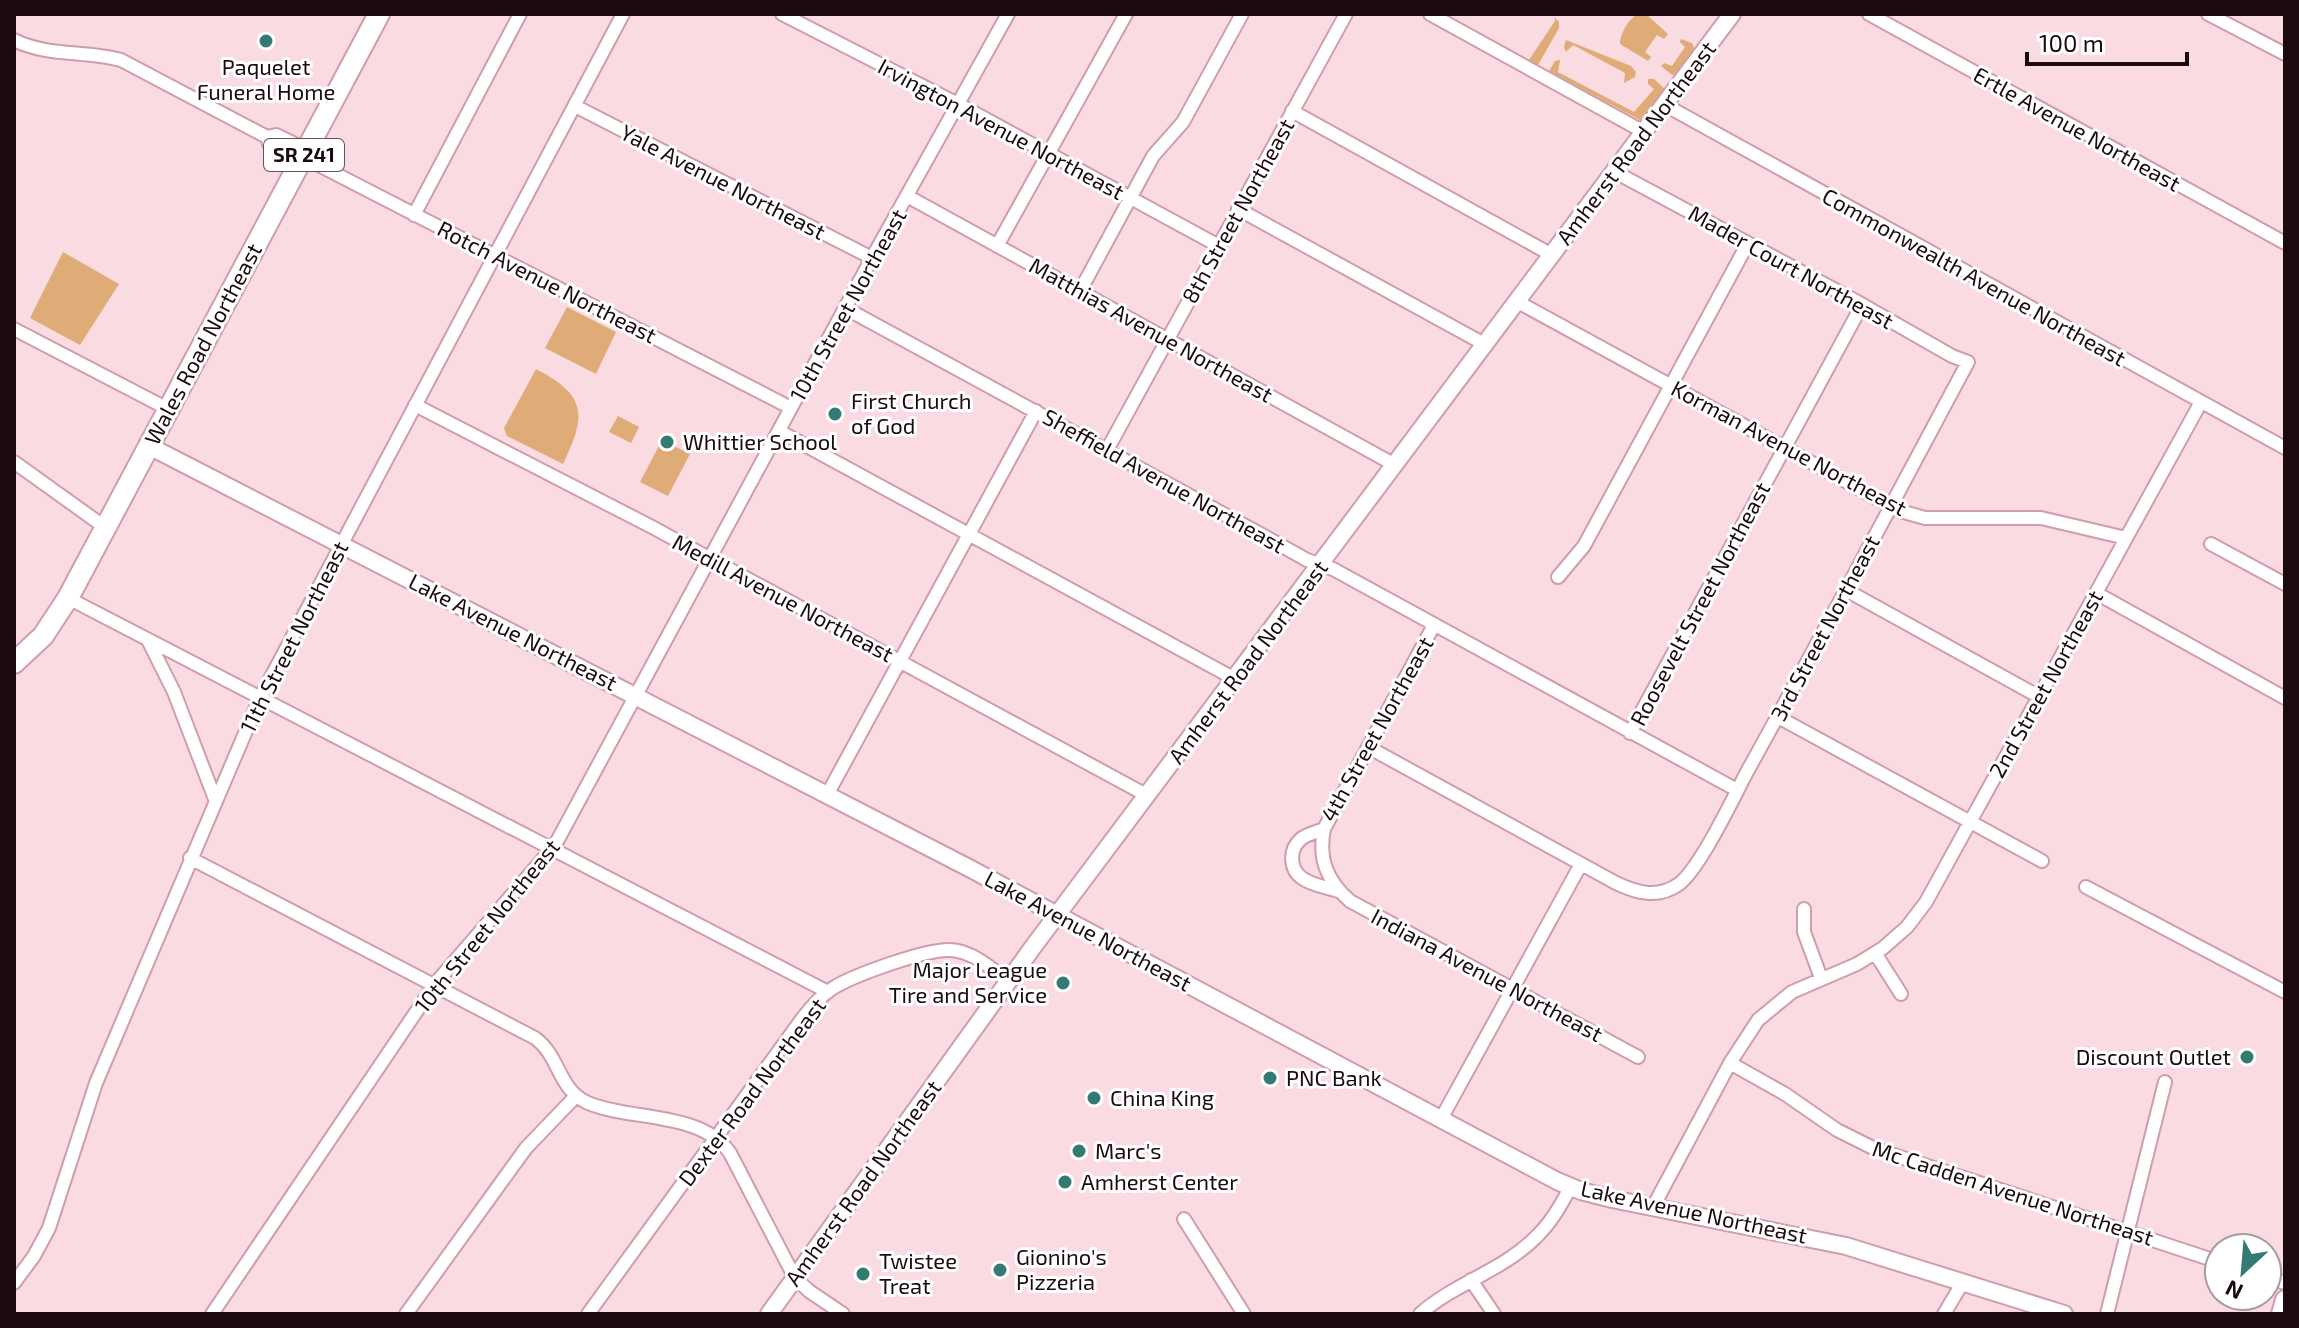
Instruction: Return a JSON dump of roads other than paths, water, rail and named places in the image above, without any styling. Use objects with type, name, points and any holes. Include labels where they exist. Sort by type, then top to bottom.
[{"type":"main road","name":"Wales Road Northeast","points":[[14,663],[43,636],[68,598],[379,14]]},
{"type":"main road","points":[[2281,1314],[2285,1300]]},
{"type":"street","points":[[414,215],[520,14]]},
{"type":"street","name":"11th Street Northeast","points":[[14,1283],[49,1228],[96,1083],[260,698],[623,14]]},
{"type":"street","name":"Irvington Avenue Northeast","points":[[782,14],[958,104],[1219,246]]},
{"type":"street","name":"10th Street Northeast","points":[[212,1314],[435,984],[553,848],[872,258],[1008,14]]},
{"type":"street","points":[[997,246],[1126,14]]},
{"type":"street","points":[[1080,291],[1161,144],[1183,122],[1242,14]]},
{"type":"street","name":"8th Street Northeast","points":[[1107,450],[1346,14]]},
{"type":"street","points":[[1430,14],[1644,132]]},
{"type":"street","name":"Amherst Road Northeast","points":[[769,1314],[1058,915],[1732,14]]},
{"type":"street","name":"Ertle Avenue Northeast","points":[[1869,14],[2285,243]]},
{"type":"street","points":[[2208,14],[2285,54]]},
{"type":"street","name":"Rotch Avenue Northeast","points":[[14,40],[39,50],[100,54],[121,60],[267,137],[276,135],[303,157],[791,408]]},
{"type":"street","name":"Commonwealth Avenue Northeast","points":[[1665,105],[2285,448]]},
{"type":"street","name":"Yale Avenue Northeast","points":[[575,106],[872,258]]},
{"type":"street","points":[[1292,111],[1552,255]]},
{"type":"street","name":"Mader Court Northeast","points":[[1615,172],[1968,362]]},
{"type":"street","name":"Matthias Avenue Northeast","points":[[907,196],[1395,465]]},
{"type":"street","points":[[1238,209],[1486,345]]},
{"type":"street","points":[[1558,577],[1584,546],[1748,243]]},
{"type":"street","name":"Korman Avenue Northeast","points":[[1518,302],[1890,507],[1925,518],[2041,518],[2126,538]]},
{"type":"street","name":"Roosevelt Street Northeast","points":[[1630,733],[1862,305]]},
{"type":"street","name":"Sheffield Avenue Northeast","points":[[845,308],[1737,790]]},
{"type":"street","points":[[14,329],[168,409]]},
{"type":"street","name":"3rd Street Northeast","points":[[1368,747],[1633,891],[1652,894],[1680,883],[1703,851],[1778,717],[1968,362]]},
{"type":"street","name":"2nd Street Northeast","points":[[1653,1207],[1730,1063],[1750,1030],[1767,1011],[1792,992],[1875,953],[1917,915],[2201,402]]},
{"type":"street","name":"Medill Avenue Northeast","points":[[415,405],[900,660],[1148,796]]},
{"type":"street","points":[[827,795],[1036,411]]},
{"type":"street","points":[[779,431],[1235,679]]},
{"type":"street","name":"Lake Avenue Northeast","points":[[149,446],[636,695],[1581,1191],[1832,1242],[2064,1314]]},
{"type":"street","points":[[14,462],[106,528]]},
{"type":"street","points":[[2211,544],[2285,584]]},
{"type":"street","points":[[1846,590],[2038,696]]},
{"type":"street","points":[[2096,593],[2285,698]]},
{"type":"street","points":[[68,598],[828,992]]},
{"type":"street","name":"4th Street Northeast","points":[[1293,866],[1292,855],[1297,843],[1305,836],[1324,829],[1434,625]]},
{"type":"street","points":[[148,640],[174,692],[215,799]]},
{"type":"street","points":[[1778,717],[2042,861]]},
{"type":"street","points":[[1324,829],[1323,866],[1338,891]]},
{"type":"street","points":[[190,858],[543,1043],[550,1050],[565,1084],[576,1096],[594,1105],[694,1127],[714,1137],[730,1153],[795,1278],[843,1314]]},
{"type":"street","points":[[1441,1119],[1581,864]]},
{"type":"street","name":"Indiana Avenue Northeast","points":[[1293,866],[1303,879],[1338,891],[1350,901],[1638,1057]]},
{"type":"street","points":[[2086,887],[2285,992]]},
{"type":"street","points":[[1804,909],[1804,932],[1821,978]]},
{"type":"street","name":"Dexter Road Northeast","points":[[588,1314],[714,1137],[802,1019],[828,992],[847,980],[898,962],[950,950],[984,963],[1009,982]]},
{"type":"street","points":[[1875,953],[1901,994]]},
{"type":"street","name":"Mc Cadden Avenue Northeast","points":[[1730,1063],[1785,1094],[1837,1130],[1873,1148],[2203,1257]]},
{"type":"street","points":[[2107,1314],[2165,1082]]},
{"type":"street","points":[[406,1314],[526,1148],[576,1096]]},
{"type":"street","points":[[1420,1314],[1446,1294],[1509,1259],[1537,1237],[1560,1207],[1571,1186]]},
{"type":"street","points":[[1184,1219],[1244,1314]]},
{"type":"street","points":[[1471,1280],[1494,1314]]},
{"type":"street","points":[[1944,1314],[1963,1282]]},
{"type":"place","name":"Paquelet Funeral Home","points":[[266,41]]},
{"type":"place","name":"First Church of God","points":[[835,414]]},
{"type":"place","name":"Whittier School","points":[[667,442]]},
{"type":"place","name":"Major League Tire and Service","points":[[1063,983]]},
{"type":"place","name":"Discount Outlet","points":[[2247,1057]]},
{"type":"place","name":"PNC Bank","points":[[1270,1078]]},
{"type":"place","name":"China King","points":[[1094,1098]]},
{"type":"place","name":"Marc's","points":[[1079,1151]]},
{"type":"place","name":"Amherst Center","points":[[1065,1182]]},
{"type":"place","name":"Gionino's Pizzeria","points":[[1000,1270]]},
{"type":"place","name":"Twistee Treat","points":[[863,1274]]}]
